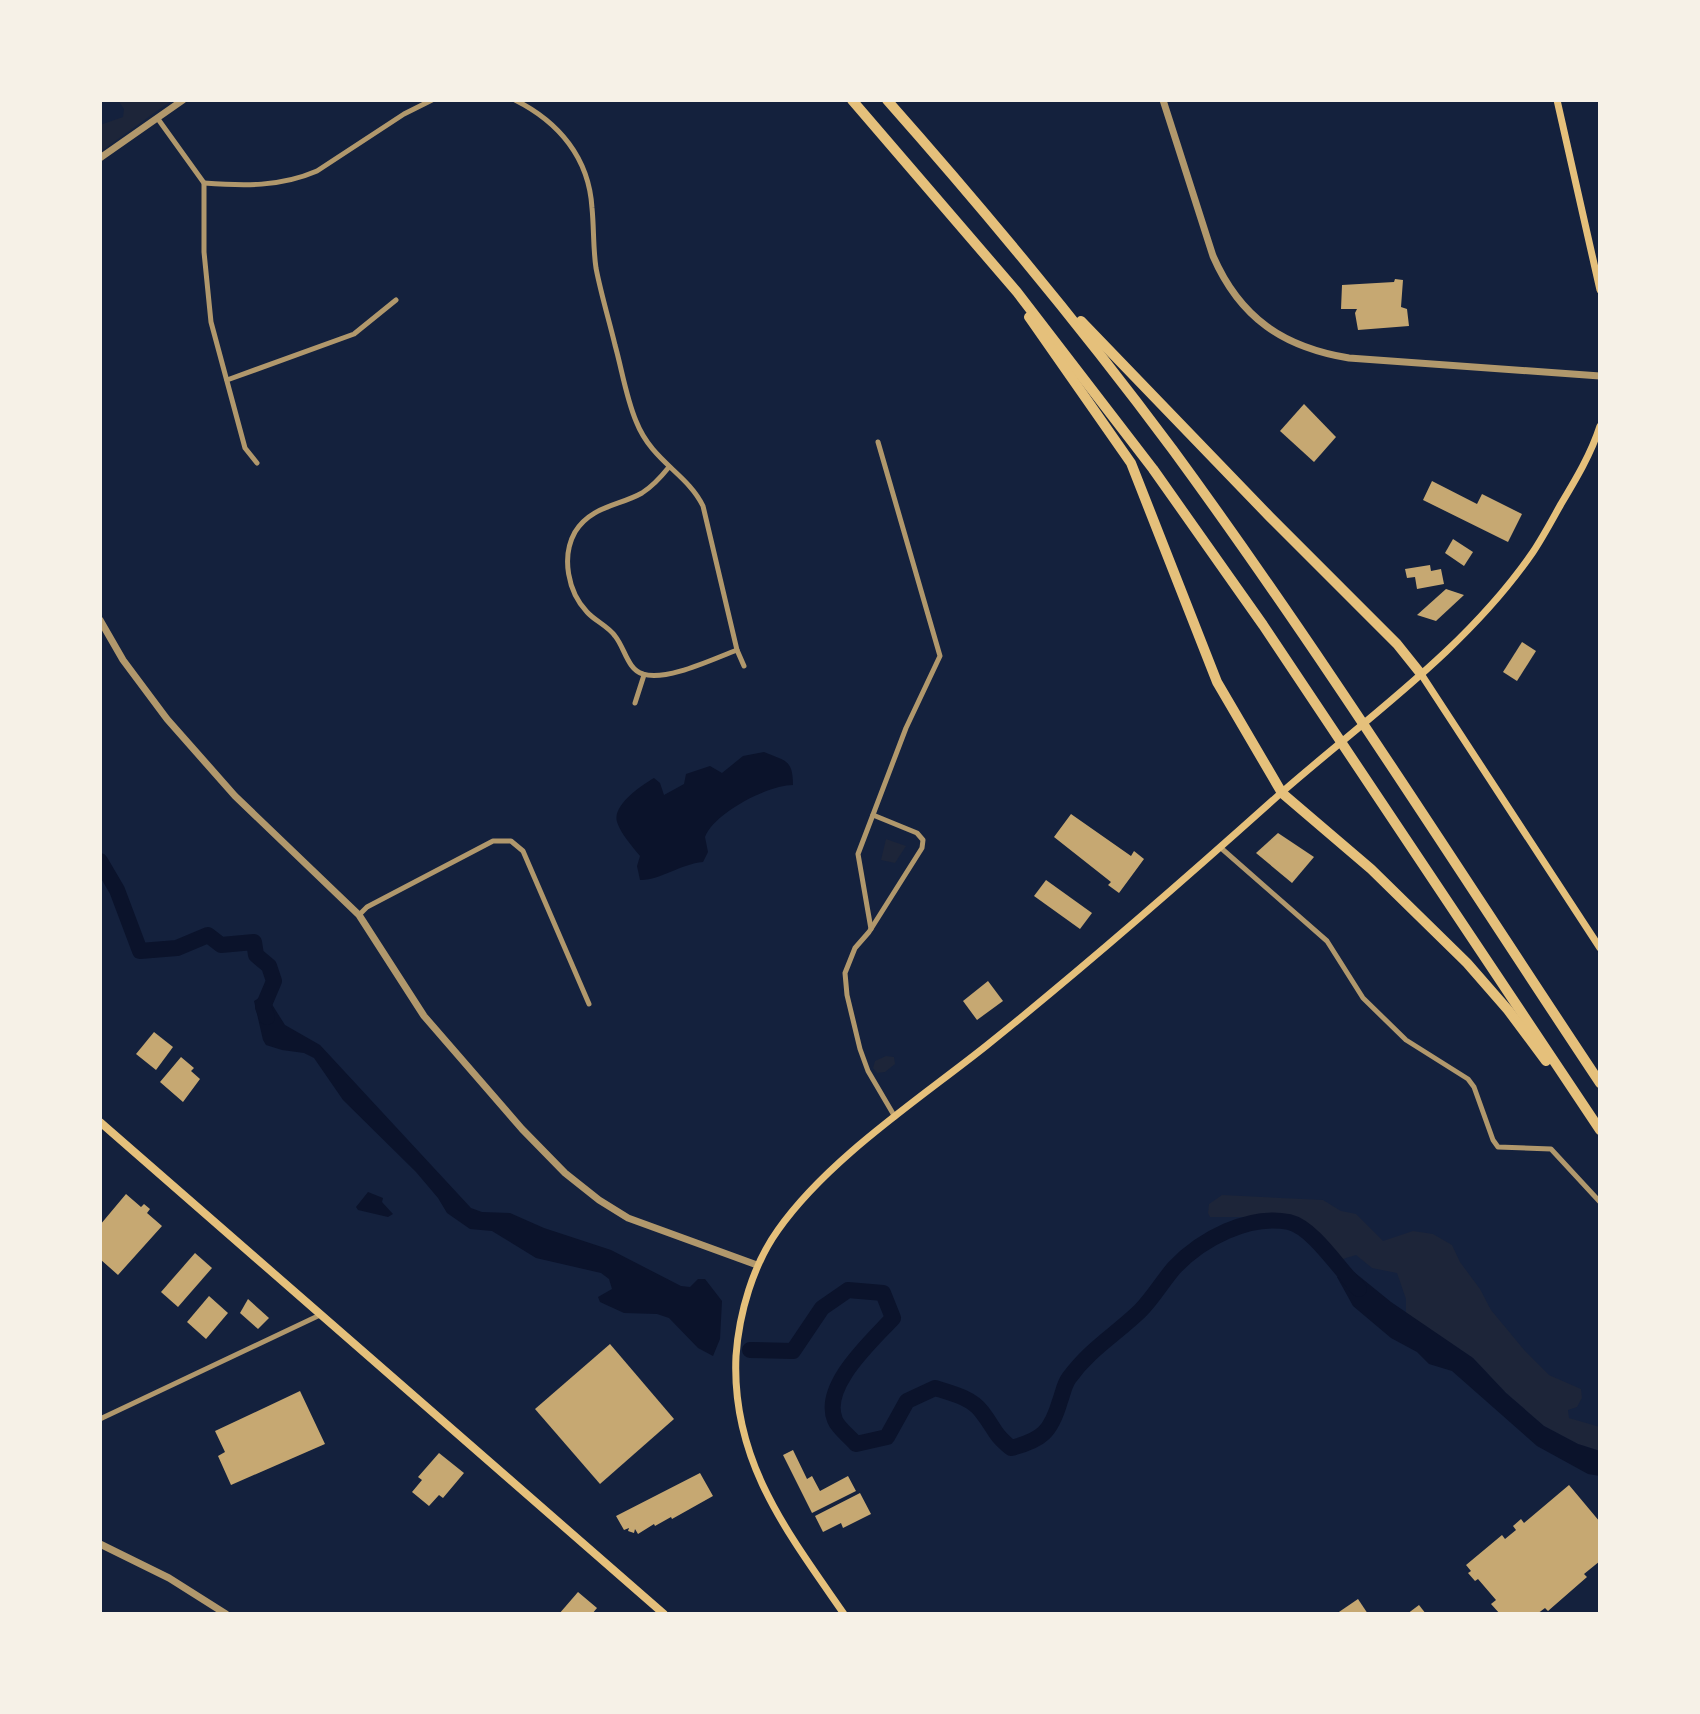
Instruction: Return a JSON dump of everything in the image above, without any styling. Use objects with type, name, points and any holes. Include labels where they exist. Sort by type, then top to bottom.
[{"type":"highway","points":[[852,100],[977,243],[1153,469],[1314,701],[1600,1132]]},
{"type":"highway","points":[[887,100],[1036,274],[1173,451],[1332,681],[1600,1083]]},
{"type":"highway","points":[[977,243],[1131,463],[1217,682],[1282,793],[1371,869],[1467,963],[1508,1010],[1600,1132]]},
{"type":"highway","points":[[1036,274],[1397,644],[1421,674]]},
{"type":"main road","points":[[1557,100],[1600,290]]},
{"type":"main road","points":[[844,1614],[775,1511],[758,1477],[743,1432],[736,1355],[757,1265],[778,1229],[809,1193],[896,1118],[1085,966],[1421,674],[1490,605],[1533,551],[1589,456],[1600,426]]},
{"type":"main road","points":[[1421,674],[1600,948]]},
{"type":"main road","points":[[100,1122],[664,1614]]},
{"type":"street","points":[[100,158],[183,100]]},
{"type":"street","points":[[204,183],[244,186],[281,183],[302,177],[317,171],[404,114],[432,100]]},
{"type":"street","points":[[515,100],[539,112],[566,139],[583,164],[592,205],[597,273],[630,402],[647,443],[694,490],[707,515],[737,650],[744,666]]},
{"type":"street","points":[[1163,100],[1222,277],[1246,310],[1280,335],[1312,350],[1349,358],[1600,376]]},
{"type":"street","points":[[158,119],[204,183],[204,252],[209,310],[245,448],[257,463]]},
{"type":"street","points":[[227,380],[354,334],[396,300]]},
{"type":"street","points":[[871,929],[858,854],[906,727],[940,656],[878,442]]},
{"type":"street","points":[[669,467],[641,494],[589,516],[576,530],[568,551],[569,574],[580,603],[594,619],[612,632],[634,669],[644,675],[667,674],[737,650]]},
{"type":"street","points":[[100,620],[144,689],[202,760],[261,822],[359,915],[433,1027],[565,1173],[628,1218],[757,1265]]},
{"type":"street","points":[[635,703],[644,675]]},
{"type":"street","points":[[873,815],[921,835],[923,844],[871,929],[849,957],[845,973],[845,989],[868,1071],[896,1118]]},
{"type":"street","points":[[359,915],[367,907],[493,841],[511,841],[523,851],[589,1004]]},
{"type":"street","points":[[1221,848],[1327,941],[1363,998],[1406,1040],[1468,1079],[1498,1147],[1551,1149],[1600,1202]]},
{"type":"street","points":[[100,1419],[320,1315]]},
{"type":"street","points":[[100,1544],[169,1578],[226,1614]]},
{"type":"shaded area","points":[[118,100],[172,100],[100,152],[100,125],[123,117],[124,109]]},
{"type":"shaded area","points":[[764,752],[786,762],[793,776],[793,785],[757,795],[719,819],[705,837],[708,852],[703,862],[640,880],[637,866],[640,856],[617,822],[623,802],[654,778],[660,783],[664,795],[684,784],[686,774],[710,766],[722,773],[743,756]]},
{"type":"shaded area","points":[[886,839],[906,846],[895,863],[881,860]]},
{"type":"shaded area","points":[[264,995],[285,1025],[320,1045],[471,1208],[482,1212],[510,1213],[611,1250],[681,1286],[690,1287],[698,1279],[705,1279],[722,1301],[720,1339],[713,1356],[698,1348],[669,1318],[657,1314],[624,1313],[600,1302],[598,1297],[612,1289],[609,1279],[601,1273],[536,1258],[492,1231],[470,1229],[447,1213],[416,1172],[343,1100],[314,1058],[266,1045],[254,1001]]},
{"type":"shaded area","points":[[886,1056],[894,1057],[895,1064],[885,1072],[877,1073],[873,1068],[875,1061]]},
{"type":"shaded area","points":[[368,1192],[383,1198],[382,1202],[393,1214],[388,1217],[358,1210],[356,1207]]},
{"type":"shaded area","points":[[1222,1195],[1323,1200],[1341,1211],[1356,1214],[1383,1241],[1413,1231],[1433,1234],[1452,1245],[1491,1310],[1525,1351],[1549,1375],[1581,1389],[1582,1398],[1577,1407],[1568,1410],[1569,1418],[1600,1427],[1600,1451],[1578,1444],[1544,1426],[1506,1393],[1473,1358],[1406,1313],[1406,1299],[1397,1273],[1372,1268],[1356,1255],[1330,1263],[1298,1222],[1210,1217],[1209,1204]]},
{"type":"shaded area","points":[[1354,1272],[1391,1302],[1473,1358],[1506,1393],[1544,1426],[1578,1444],[1600,1451],[1600,1476],[1588,1474],[1537,1446],[1452,1371],[1429,1364],[1417,1352],[1391,1338],[1353,1306],[1337,1277]]},
{"type":"building","points":[[1395,279],[1403,280],[1401,307],[1407,309],[1409,326],[1358,330],[1357,309],[1341,309],[1342,285],[1394,282]]},
{"type":"building","points":[[1304,404],[1336,437],[1314,462],[1280,431]]},
{"type":"building","points":[[1432,481],[1477,504],[1482,494],[1522,514],[1508,542],[1423,500]]},
{"type":"building","points":[[1453,539],[1473,552],[1464,566],[1445,553]]},
{"type":"building","points":[[1430,565],[1431,571],[1441,569],[1444,584],[1417,589],[1415,577],[1407,578],[1405,569]]},
{"type":"building","points":[[1446,589],[1464,595],[1436,621],[1417,615]]},
{"type":"building","points":[[1522,642],[1536,651],[1517,681],[1503,672]]},
{"type":"building","points":[[1071,814],[1131,856],[1134,851],[1144,859],[1119,893],[1108,885],[1111,882],[1054,837]]},
{"type":"building","points":[[1278,833],[1314,857],[1292,883],[1256,853]]},
{"type":"building","points":[[1046,880],[1092,913],[1080,929],[1034,896]]},
{"type":"building","points":[[988,981],[1003,1001],[977,1020],[963,1001]]},
{"type":"building","points":[[154,1032],[173,1047],[156,1070],[136,1054]]},
{"type":"building","points":[[181,1057],[194,1068],[191,1071],[200,1079],[183,1102],[160,1082]]},
{"type":"building","points":[[126,1194],[141,1207],[144,1204],[150,1209],[147,1213],[162,1226],[118,1275],[100,1259],[100,1225]]},
{"type":"building","points":[[195,1253],[212,1268],[178,1307],[161,1292]]},
{"type":"building","points":[[209,1296],[228,1313],[206,1339],[187,1322]]},
{"type":"building","points":[[248,1299],[269,1318],[258,1329],[240,1313]]},
{"type":"building","points":[[610,1344],[674,1419],[600,1484],[535,1409]]},
{"type":"building","points":[[300,1391],[325,1444],[231,1485],[218,1456],[225,1452],[215,1431]]},
{"type":"building","points":[[793,1450],[807,1479],[812,1476],[820,1491],[848,1476],[856,1491],[812,1513],[783,1455]]},
{"type":"building","points":[[439,1453],[464,1473],[443,1498],[439,1495],[429,1506],[412,1492],[422,1480],[418,1477]]},
{"type":"building","points":[[700,1473],[713,1496],[638,1534],[635,1529],[634,1533],[628,1531],[629,1528],[624,1530],[616,1516]]},
{"type":"building","points":[[1569,1485],[1600,1522],[1600,1561],[1584,1574],[1587,1577],[1548,1611],[1545,1608],[1537,1614],[1500,1614],[1491,1604],[1496,1600],[1478,1579],[1475,1581],[1468,1573],[1471,1571],[1466,1565],[1502,1535],[1505,1539],[1516,1530],[1513,1526],[1521,1519],[1524,1523]]},
{"type":"building","points":[[860,1493],[871,1514],[843,1528],[841,1523],[823,1532],[815,1516]]},
{"type":"building","points":[[578,1592],[597,1608],[592,1614],[559,1614]]},
{"type":"building","points":[[1358,1599],[1368,1614],[1336,1614]]},
{"type":"building","points":[[1419,1605],[1426,1614],[1407,1614]]},
{"type":"waterway","points":[[100,861],[117,890],[140,951],[177,948],[208,935],[221,945],[254,942],[256,955],[269,966],[274,981],[263,1007],[267,1017]]},
{"type":"waterway","points":[[750,1350],[793,1351],[822,1308],[848,1290],[883,1293],[893,1318],[862,1351],[842,1379],[833,1407],[839,1426],[856,1444],[887,1437],[907,1401],[935,1388],[973,1403],[1011,1448],[1030,1442],[1044,1433],[1053,1420],[1067,1381],[1077,1368],[1140,1311],[1185,1257],[1227,1231],[1258,1222],[1289,1222],[1308,1232],[1359,1289]]}]
